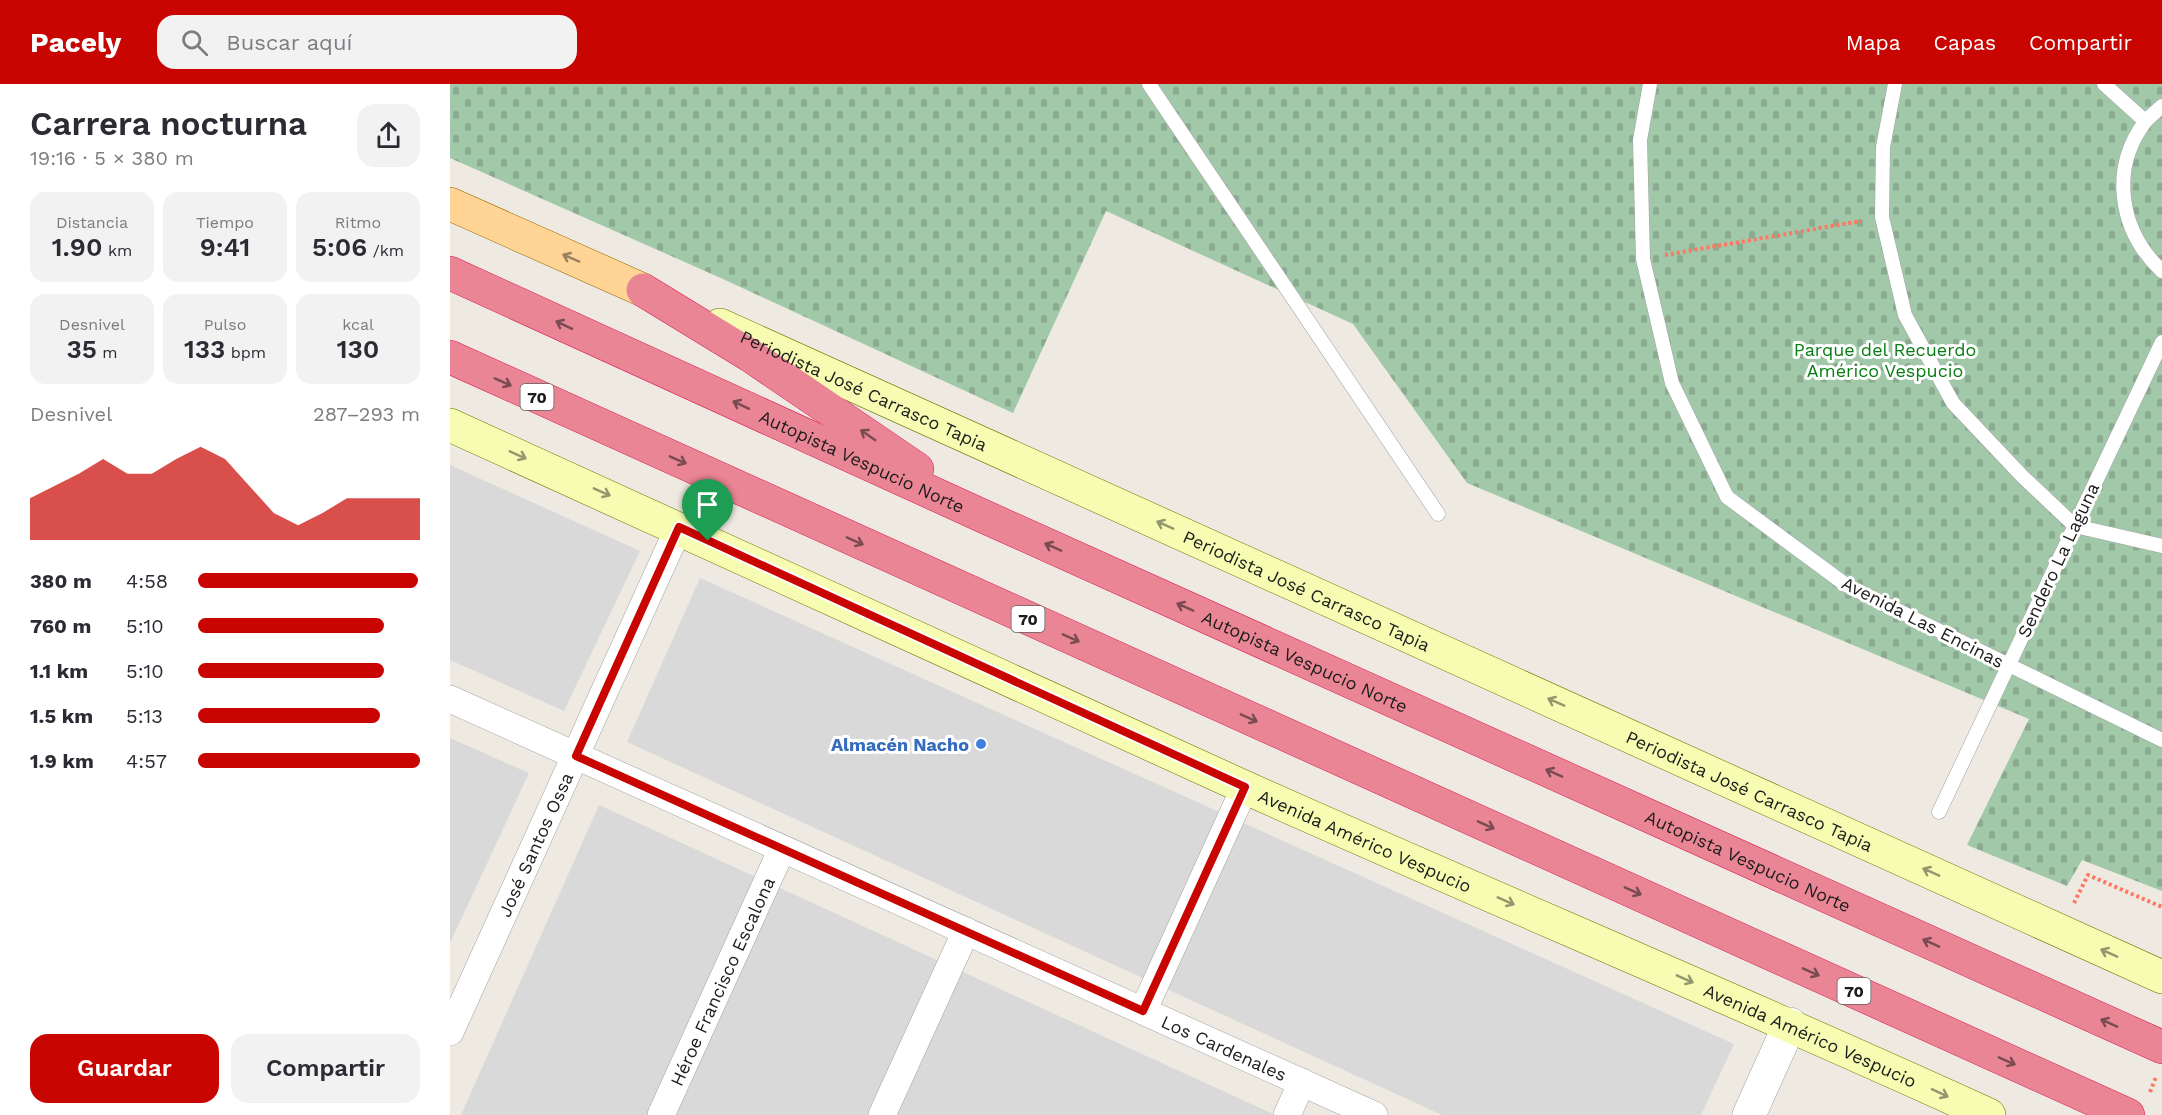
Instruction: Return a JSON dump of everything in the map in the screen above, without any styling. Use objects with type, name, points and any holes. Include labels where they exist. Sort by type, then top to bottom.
[{"type":"highway","name":"Autopista Vespucio Norte","points":[[450,273],[985,517],[2162,1047]]},
{"type":"highway","points":[[644,290],[752,356],[985,517]]},
{"type":"highway","name":"70","points":[[450,357],[2128,1115]]},
{"type":"main road","name":"Periodista José Carrasco Tapia","points":[[450,204],[2162,977]]},
{"type":"main road","name":"Avenida Américo Vespucio","points":[[450,424],[1245,787],[1790,1024],[1989,1115]]},
{"type":"street","name":"José Santos Ossa","points":[[450,1032],[679,527]]},
{"type":"street","name":"Los Cardenales","points":[[450,699],[1374,1115]]},
{"type":"street","points":[[1143,1011],[1245,787]]},
{"type":"street","name":"Héroe Francisco Escalona","points":[[661,1115],[782,849]]},
{"type":"street","points":[[882,1115],[966,931]]},
{"type":"street","points":[[1749,1115],[1790,1024]]},
{"type":"street","points":[[1287,1115],[1302,1083]]},
{"type":"lane","points":[[1149,84],[1438,514]]},
{"type":"lane","name":"Avenida Las Encinas","points":[[1650,84],[1640,140],[1644,259],[1672,383],[1727,497],[1846,585],[2162,740]]},
{"type":"lane","points":[[1894,84],[1883,147],[1882,217],[1905,315],[1953,403],[2022,476],[2075,526],[2162,546]]},
{"type":"lane","points":[[2104,84],[2145,121]]},
{"type":"lane","points":[[2162,106],[2145,121],[2129,150],[2123,182],[2126,215],[2139,245],[2162,271]]},
{"type":"lane","name":"Sendero La Laguna","points":[[1939,812],[2162,342]]},
{"type":"path","points":[[1644,259],[1882,217]]},
{"type":"path","points":[[2088,875],[2162,907]]},
{"type":"shaded area","points":[[450,465],[640,551],[564,711],[450,660]]},
{"type":"shaded area","points":[[700,578],[1734,1044],[1701,1115],[1442,1115],[627,742]]},
{"type":"shaded area","points":[[450,738],[529,773],[450,943]]},
{"type":"shaded area","points":[[599,805],[1275,1115],[461,1115]]},
{"type":"green space","name":"Parque del Recuerdo Américo Vespucio","points":[[450,84],[2162,84],[2162,891],[2082,860],[2067,886],[1967,845],[2029,719],[1467,483],[1353,324],[1106,211],[1013,413],[723,279],[450,158]]},
{"type":"place","name":"Almacén Nacho","points":[[981,744]]},
{"type":"route","points":[[679,527],[708,541],[1245,787],[1143,1011],[576,756],[679,527]]}]
